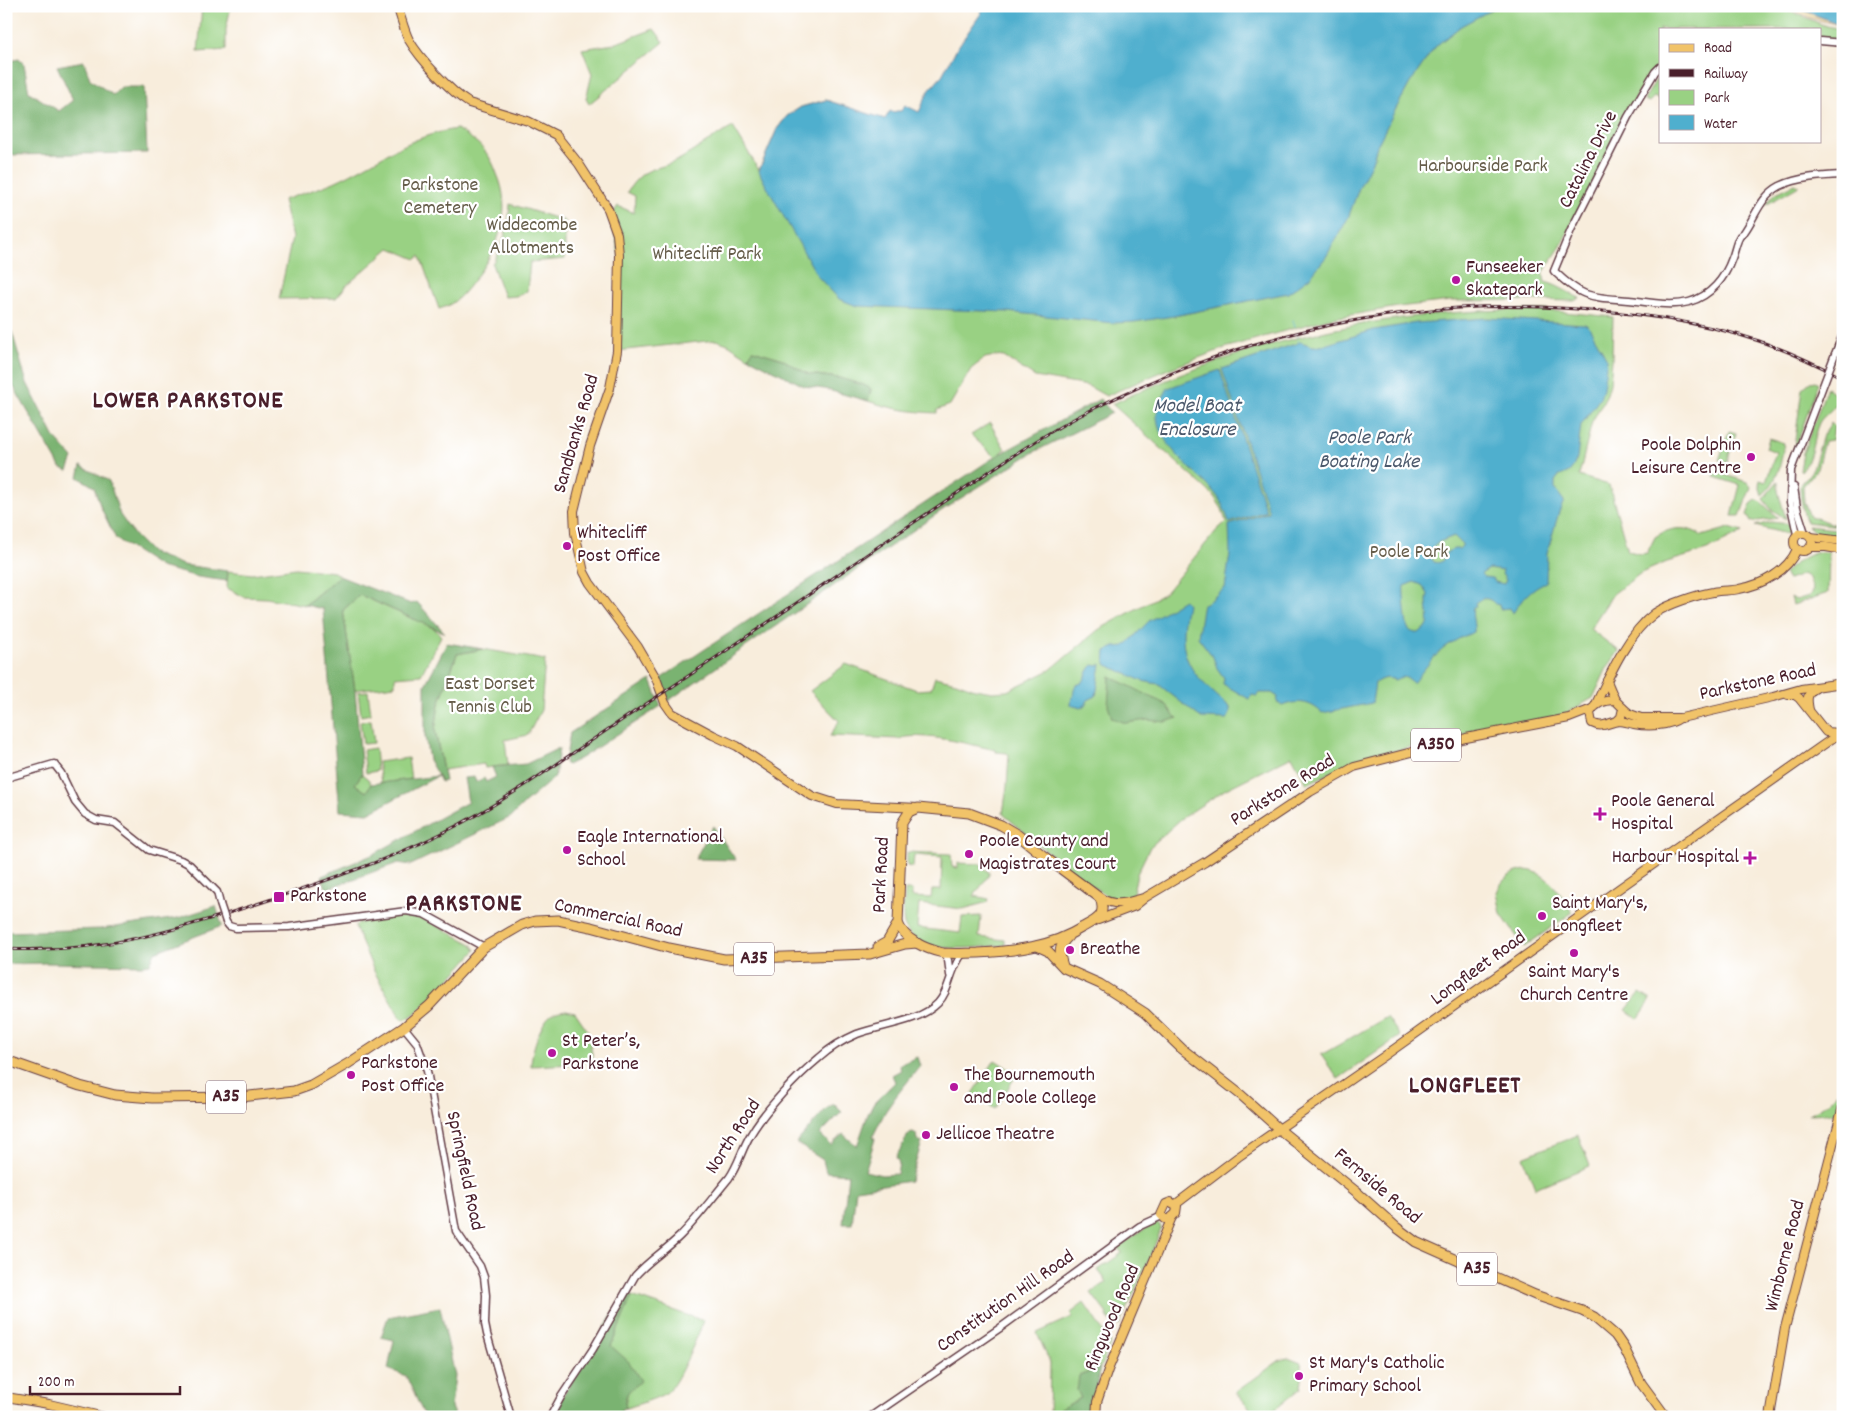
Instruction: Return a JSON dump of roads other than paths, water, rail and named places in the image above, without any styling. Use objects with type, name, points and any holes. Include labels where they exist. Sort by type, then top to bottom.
[{"type":"highway","name":"Park Road","points":[[917,943],[900,931],[898,923],[902,823],[909,812],[918,808]]},
{"type":"highway","name":"Sandbanks Road","points":[[918,808],[969,813],[1001,825],[1018,835],[1100,902]]},
{"type":"highway","points":[[1098,920],[1100,902]]},
{"type":"highway","name":"Commercial Road","points":[[404,1027],[429,1006],[484,947],[522,925],[535,921],[552,920],[591,927],[669,948],[724,960],[865,954],[905,944],[917,943]]},
{"type":"highway","name":"Parkstone Road","points":[[917,943],[933,951],[943,953],[1008,952],[1070,936],[1098,920]]},
{"type":"highway","name":"Commercial Road","points":[[865,954],[888,942],[898,923]]},
{"type":"highway","points":[[1064,968],[1060,949],[1065,939],[1070,936]]},
{"type":"highway","name":"Fernside Road","points":[[1037,946],[1048,951],[1064,968],[1100,984],[1145,1013],[1181,1048],[1242,1096],[1280,1130],[1359,1194],[1396,1228],[1416,1242],[1535,1295],[1594,1317],[1615,1334],[1641,1382],[1666,1417]]},
{"type":"highway","name":"A35","points":[[6,1060],[80,1086],[114,1095],[152,1098],[272,1095],[294,1091],[311,1085],[349,1064],[404,1027]]},
{"type":"main road","name":"Sandbanks Road","points":[[397,6],[409,40],[424,59],[462,98],[470,103],[528,121],[556,135],[579,164],[608,209],[616,228],[620,255],[617,351],[610,388],[590,446],[574,510],[575,533],[584,572],[590,583],[638,647],[656,678],[665,703],[672,712],[712,735],[737,746],[812,796],[837,804],[918,808]]},
{"type":"main road","points":[[1804,535],[1812,543],[1810,547]]},
{"type":"main road","points":[[1607,682],[1615,700],[1622,708],[1621,717],[1617,721],[1603,726],[1592,723],[1590,713],[1593,707],[1631,639],[1656,613],[1672,605],[1704,594],[1740,589],[1761,582],[1784,566],[1795,554],[1797,549],[1794,542],[1804,535],[1843,541]]},
{"type":"main road","points":[[1797,549],[1804,551],[1810,547],[1826,547],[1843,550]]},
{"type":"main road","name":"Parkstone Road","points":[[1622,708],[1630,714],[1641,718],[1682,718],[1784,695],[1801,689],[1843,683]]},
{"type":"main road","points":[[1810,712],[1808,697],[1810,692],[1822,686]]},
{"type":"main road","points":[[1784,695],[1796,695],[1823,729],[1830,733],[1842,732]]},
{"type":"main road","points":[[1593,707],[1604,701],[1615,700]]},
{"type":"main road","name":"Parkstone Road","points":[[1098,920],[1130,909],[1146,897],[1205,862],[1317,787],[1354,767],[1466,738],[1569,718],[1593,707]]},
{"type":"main road","name":"Parkstone Road","points":[[1569,718],[1592,723]]},
{"type":"main road","name":"Parkstone Road","points":[[1617,721],[1640,725],[1654,725],[1676,722],[1682,718]]},
{"type":"main road","points":[[1818,748],[1823,739],[1823,729]]},
{"type":"main road","name":"Longfleet Road","points":[[1280,1130],[1842,732]]},
{"type":"main road","points":[[885,806],[900,813],[902,823]]},
{"type":"main road","name":"Parkstone Road","points":[[1100,902],[1120,904],[1146,897]]},
{"type":"main road","name":"Wimborne Road","points":[[1770,1417],[1788,1312],[1843,1106]]},
{"type":"main road","points":[[1162,1216],[1167,1219],[1172,1217],[1177,1208],[1176,1204],[1192,1190],[1280,1130]]},
{"type":"main road","points":[[1166,1233],[1162,1212],[1166,1204],[1171,1202],[1176,1204]]},
{"type":"main road","name":"Ringwood Road","points":[[1096,1417],[1097,1402],[1108,1370],[1172,1217]]},
{"type":"main road","points":[[6,1397],[61,1406],[105,1417]]},
{"type":"street","points":[[1822,41],[1843,43]]},
{"type":"street","name":"Catalina Drive","points":[[1659,68],[1628,117],[1571,230],[1554,271],[1570,286],[1589,296],[1673,304],[1691,302],[1708,293],[1721,280],[1730,264],[1740,237],[1764,199],[1779,187],[1800,180],[1843,174]]},
{"type":"street","points":[[1804,535],[1791,508],[1792,470],[1843,334]]},
{"type":"street","points":[[6,778],[54,764],[59,769],[75,802],[85,814],[96,820],[119,825],[145,848],[182,860],[197,870],[217,892],[229,926],[236,928],[289,927],[406,911],[424,914],[484,947]]},
{"type":"street","points":[[943,953],[948,960],[951,976]]},
{"type":"street","name":"North Road","points":[[550,1417],[636,1276],[648,1262],[682,1234],[737,1167],[754,1128],[790,1085],[833,1047],[856,1035],[920,1016],[937,1004],[946,991],[954,966],[964,954]]},
{"type":"street","name":"Springfield Road","points":[[404,1027],[417,1043],[426,1071],[456,1231],[480,1266],[484,1277],[487,1334],[511,1417]]},
{"type":"street","name":"Constitution Hill Road","points":[[870,1417],[1000,1328],[1139,1227],[1162,1216]]},
{"type":"water","points":[[977,6],[1498,6],[1461,26],[1437,45],[1430,54],[1410,83],[1392,116],[1377,146],[1348,218],[1326,257],[1310,277],[1288,293],[1174,316],[1113,323],[1007,312],[857,306],[839,299],[818,277],[759,171],[777,129],[787,116],[801,107],[826,100],[885,119],[890,111],[894,113],[901,111],[905,105],[919,112],[928,92],[941,77],[957,48],[982,12]]},
{"type":"water","points":[[1792,6],[1843,6],[1843,24],[1834,22]]},
{"type":"water","name":"Poole Park Boating Lake","points":[[1487,318],[1585,324],[1589,327],[1607,359],[1600,398],[1581,425],[1577,458],[1569,472],[1558,477],[1555,481],[1555,489],[1564,501],[1547,553],[1546,582],[1527,594],[1513,613],[1510,608],[1500,609],[1499,605],[1488,599],[1475,603],[1476,606],[1473,607],[1474,632],[1439,652],[1413,683],[1402,677],[1395,680],[1385,678],[1375,683],[1372,703],[1322,713],[1313,706],[1298,702],[1282,706],[1277,702],[1278,697],[1272,693],[1252,695],[1249,699],[1223,684],[1224,678],[1217,668],[1213,657],[1198,637],[1203,604],[1225,588],[1230,554],[1229,525],[1269,512],[1222,369],[1301,342],[1312,346],[1321,346],[1374,330],[1416,323]],"holes":[[[1454,536],[1462,546],[1459,549],[1447,552],[1440,562],[1434,562],[1431,558],[1432,548],[1439,542]],[[1489,569],[1503,571],[1502,574],[1506,580],[1504,584],[1495,582],[1492,578],[1484,577],[1481,574]],[[1414,582],[1422,585],[1428,594],[1428,625],[1419,633],[1411,631],[1407,626],[1404,586]]]},
{"type":"water","name":"Model Boat Enclosure","points":[[1220,370],[1266,511],[1229,523],[1217,495],[1169,446],[1158,424],[1157,413],[1168,388]]},
{"type":"water","points":[[1184,600],[1187,604],[1183,639],[1185,652],[1196,674],[1230,707],[1227,719],[1201,718],[1158,684],[1142,681],[1105,664],[1106,651],[1115,647],[1125,646],[1149,621]]},
{"type":"water","points":[[1101,664],[1096,696],[1088,700],[1081,708],[1070,705],[1076,685],[1082,683],[1093,665],[1098,666]]},
{"type":"waterway","points":[[1293,320],[1295,327]]},
{"type":"railway","points":[[6,949],[42,950],[76,948],[142,937],[174,929],[238,910],[344,874],[437,836],[499,802],[537,777],[1048,433],[1146,384],[1254,344],[1367,318],[1424,311],[1482,307],[1568,308],[1652,316],[1706,326],[1781,349],[1843,378]]},
{"type":"place","name":"Funseeker Skatepark","points":[[1456,280]]},
{"type":"place","name":"Poole Dolphin Leisure Centre","points":[[1751,457]]},
{"type":"place","name":"Whitecliff Post Office","points":[[567,546]]},
{"type":"place","name":"Poole General Hospital","points":[[1600,814]]},
{"type":"place","name":"Eagle International School","points":[[567,850]]},
{"type":"place","name":"Poole County and Magistrates Court","points":[[969,854]]},
{"type":"place","name":"Harbour Hospital","points":[[1750,858]]},
{"type":"place","name":"Parkstone","points":[[279,897]]},
{"type":"place","name":"Saint Mary's, Longfleet","points":[[1542,916]]},
{"type":"place","name":"Breathe","points":[[1070,950]]},
{"type":"place","name":"Saint Mary's Church Centre","points":[[1574,953]]},
{"type":"place","name":"St Peter’s, Parkstone","points":[[552,1053]]},
{"type":"place","name":"Parkstone Post Office","points":[[351,1075]]},
{"type":"place","name":"The Bournemouth and Poole College","points":[[954,1087]]},
{"type":"place","name":"Jellicoe Theatre","points":[[926,1135]]},
{"type":"place","name":"St Mary's Catholic Primary School","points":[[1299,1376]]},
{"type":"district","name":"LOWER PARKSTONE","points":[[188,402]]},
{"type":"district","name":"PARKSTONE","points":[[464,905]]},
{"type":"district","name":"LONGFLEET","points":[[1465,1087]]},
{"type":"park label","name":"Harbourside Park","points":[[1483,167]]},
{"type":"park label","name":"Parkstone Cemetery","points":[[440,198]]},
{"type":"park label","name":"Widdecombe Allotments","points":[[532,238]]},
{"type":"park label","name":"Whitecliff Park","points":[[707,255]]},
{"type":"park label","name":"Poole Park","points":[[1409,553]]},
{"type":"park label","name":"East Dorset Tennis Club","points":[[490,696]]}]
